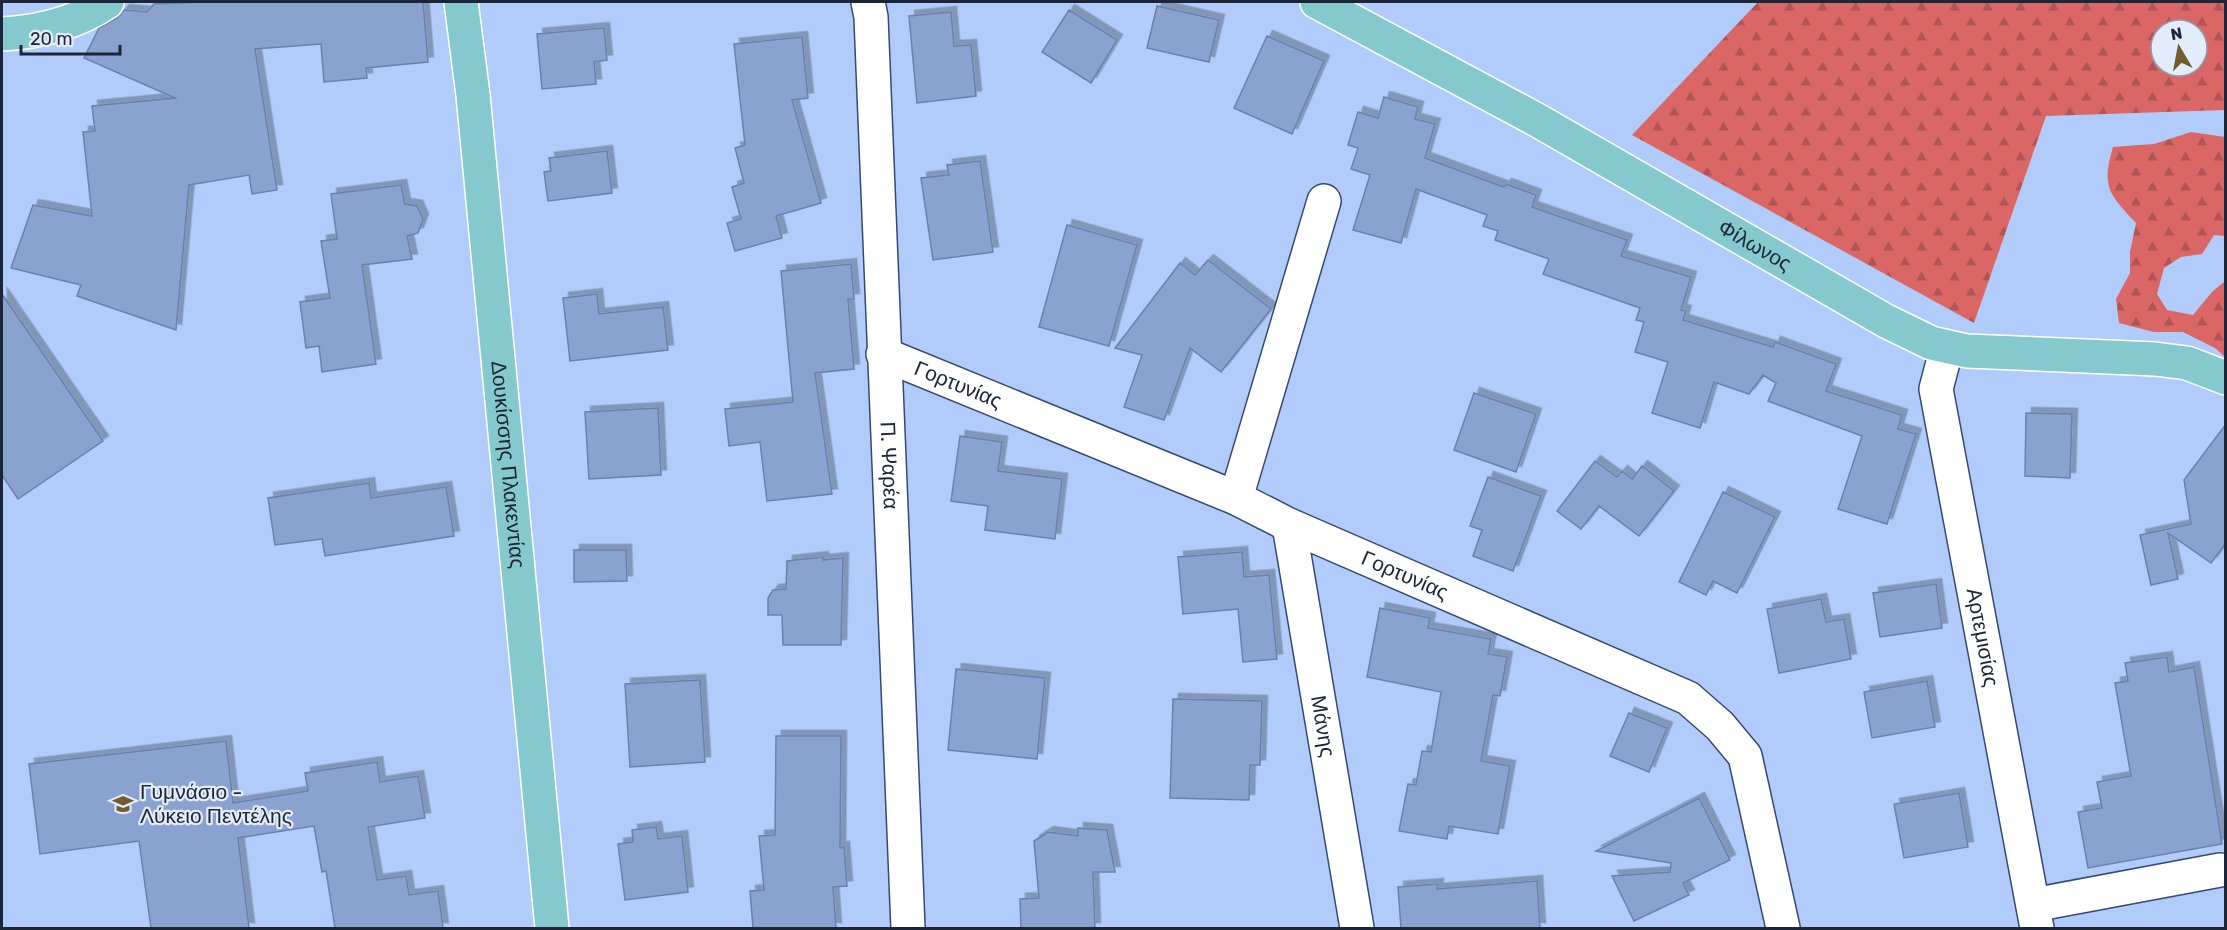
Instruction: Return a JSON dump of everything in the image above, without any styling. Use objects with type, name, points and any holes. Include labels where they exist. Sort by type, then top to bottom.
[{"type":"main road","points":[[2,34],[25,33],[75,20],[107,2]]},
{"type":"main road","name":"Δουκίσσης Πλακεντίας","points":[[461,2],[552,928]]},
{"type":"main road","name":"Φίλωνος","points":[[1317,2],[1537,120],[1886,321],[1931,342],[1947,347],[1992,353],[2155,359],[2187,363],[2214,371],[2226,378]]},
{"type":"street","name":"Π. Ψαρέα","points":[[868,2],[871,17],[908,928]]},
{"type":"street","points":[[1236,498],[1324,201]]},
{"type":"street","name":"Αρτεμισίας","points":[[1947,347],[1936,389],[2035,917]]},
{"type":"street","name":"Γορτυνίας","points":[[883,354],[1236,498],[1289,525],[1688,698],[1720,726],[1745,756],[1783,928]]},
{"type":"street","name":"Μάνης","points":[[1289,525],[1357,928]]},
{"type":"street","points":[[2035,917],[2220,870]]},
{"type":"green space","points":[[1758,2],[2225,2],[2225,110],[2046,116],[1974,323],[1632,135]]},
{"type":"green space","points":[[2191,132],[2225,137],[2225,236],[2214,235],[2202,254],[2181,257],[2164,268],[2157,294],[2167,310],[2193,315],[2212,292],[2225,281],[2225,357],[2215,348],[2183,332],[2154,332],[2119,323],[2116,299],[2130,273],[2130,252],[2136,223],[2119,205],[2110,189],[2108,172],[2113,147],[2154,144]]},
{"type":"building","points":[[423,2],[428,62],[366,68],[367,78],[324,82],[321,44],[255,49],[277,190],[252,194],[249,175],[189,185],[176,330],[77,296],[81,285],[11,268],[33,205],[92,216],[83,132],[95,131],[92,106],[175,98],[84,58],[99,28],[117,18],[124,10],[147,12],[154,4]]},
{"type":"building","points":[[1157,6],[1219,20],[1209,62],[1147,48]]},
{"type":"building","points":[[1069,10],[1117,40],[1091,83],[1042,52]]},
{"type":"building","points":[[951,12],[954,46],[971,45],[976,96],[917,103],[909,16]]},
{"type":"building","points":[[604,28],[607,60],[594,62],[596,84],[542,89],[537,34]]},
{"type":"building","points":[[1267,36],[1324,61],[1292,134],[1234,108]]},
{"type":"building","points":[[802,37],[808,98],[792,100],[821,203],[776,216],[782,238],[735,251],[727,223],[741,219],[732,187],[744,183],[735,148],[745,145],[734,44]]},
{"type":"building","points":[[1384,97],[1418,107],[1415,119],[1435,124],[1425,158],[1504,187],[1506,184],[1536,195],[1532,207],[1627,240],[1621,256],[1691,277],[1681,310],[1686,311],[1683,320],[1773,347],[1775,342],[1836,364],[1826,391],[1902,415],[1898,429],[1916,434],[1887,524],[1838,509],[1862,436],[1768,401],[1776,383],[1763,375],[1749,394],[1714,382],[1700,428],[1652,413],[1668,362],[1635,352],[1644,322],[1636,320],[1640,308],[1543,274],[1549,259],[1495,240],[1498,231],[1483,226],[1487,215],[1416,189],[1401,243],[1353,230],[1370,175],[1351,169],[1358,148],[1348,145],[1358,112],[1378,118]]},
{"type":"building","points":[[607,151],[612,193],[548,201],[544,172],[551,171],[549,158]]},
{"type":"building","points":[[980,161],[993,252],[933,260],[921,178],[949,175],[947,165]]},
{"type":"building","points":[[401,185],[405,204],[417,206],[423,219],[418,233],[407,236],[412,259],[362,265],[376,364],[322,372],[319,346],[306,348],[300,302],[330,298],[321,241],[337,239],[331,194]]},
{"type":"building","points":[[1067,225],[1137,245],[1109,346],[1039,327]]},
{"type":"building","points":[[1208,260],[1271,309],[1221,372],[1190,348],[1164,420],[1124,407],[1142,355],[1115,348],[1180,263],[1195,275]]},
{"type":"building","points":[[851,264],[854,299],[848,299],[854,369],[815,373],[832,494],[767,501],[760,442],[729,446],[725,409],[793,402],[781,271]]},
{"type":"building","points":[[2,294],[103,441],[18,499],[2,475]]},
{"type":"building","points":[[597,294],[599,314],[663,307],[668,350],[570,361],[563,298]]},
{"type":"building","points":[[1474,393],[1536,414],[1516,472],[1454,450]]},
{"type":"building","points":[[658,408],[661,475],[589,479],[585,412]]},
{"type":"building","points":[[2026,413],[2072,414],[2070,478],[2025,476]]},
{"type":"building","points":[[2226,424],[2226,543],[2211,563],[2168,533],[2178,579],[2151,585],[2140,535],[2191,524],[2184,480]]},
{"type":"building","points":[[960,436],[1002,442],[998,471],[1062,479],[1055,539],[985,530],[988,506],[951,501]]},
{"type":"building","points":[[1595,461],[1617,477],[1622,471],[1632,479],[1642,466],[1674,491],[1639,536],[1599,506],[1581,529],[1557,511]]},
{"type":"building","points":[[1488,477],[1541,496],[1513,571],[1473,556],[1482,530],[1470,526]]},
{"type":"building","points":[[369,483],[371,498],[446,487],[454,536],[325,556],[322,539],[275,545],[268,498]]},
{"type":"building","points":[[1723,492],[1775,517],[1737,593],[1713,581],[1706,595],[1679,582]]},
{"type":"building","points":[[574,550],[626,550],[627,581],[574,582]]},
{"type":"building","points":[[1242,552],[1244,577],[1269,575],[1277,659],[1243,662],[1238,609],[1183,614],[1178,557]]},
{"type":"building","points":[[823,557],[823,560],[843,558],[841,645],[783,645],[782,615],[768,615],[768,598],[773,590],[786,589],[787,561]]},
{"type":"building","points":[[1936,584],[1942,628],[1880,637],[1873,593]]},
{"type":"building","points":[[1821,599],[1826,622],[1844,619],[1851,659],[1779,673],[1767,609]]},
{"type":"building","points":[[1380,608],[1430,618],[1428,628],[1491,639],[1488,654],[1507,657],[1500,696],[1493,695],[1481,761],[1510,766],[1498,834],[1449,826],[1447,839],[1399,831],[1408,784],[1416,785],[1422,751],[1431,752],[1441,692],[1367,677]]},
{"type":"building","points":[[2167,657],[2169,672],[2194,667],[2222,844],[2088,868],[2078,812],[2102,808],[2097,782],[2131,776],[2115,683],[2128,681],[2125,663]]},
{"type":"building","points":[[956,669],[1045,678],[1037,759],[948,750]]},
{"type":"building","points":[[700,680],[705,762],[630,767],[625,684]]},
{"type":"building","points":[[1927,681],[1935,727],[1872,738],[1864,692]]},
{"type":"building","points":[[1173,699],[1262,701],[1260,765],[1250,765],[1249,800],[1170,798]]},
{"type":"building","points":[[1629,713],[1667,728],[1649,772],[1610,756]]},
{"type":"building","points":[[776,736],[841,736],[840,848],[844,847],[847,886],[833,887],[836,928],[753,928],[750,891],[764,890],[759,836],[775,835]]},
{"type":"building","points":[[226,741],[233,803],[308,791],[305,773],[377,762],[380,782],[418,776],[425,818],[368,827],[377,880],[406,876],[409,895],[438,891],[443,928],[335,928],[326,871],[322,872],[314,826],[238,838],[249,928],[151,928],[139,841],[40,854],[29,764]]},
{"type":"building","points":[[1959,793],[1968,847],[1904,858],[1894,804]]},
{"type":"building","points":[[1699,798],[1730,860],[1683,883],[1689,895],[1634,921],[1612,876],[1670,872],[1671,863],[1596,851]]},
{"type":"building","points":[[656,827],[658,839],[682,836],[688,892],[625,900],[618,844],[633,842],[632,830]]},
{"type":"building","points":[[1078,828],[1107,830],[1115,872],[1093,872],[1095,928],[1021,928],[1020,899],[1039,898],[1034,841],[1048,832],[1078,836]]},
{"type":"building","points":[[1537,881],[1540,928],[1401,928],[1398,887],[1438,884],[1437,889]]},
{"type":"place","name":"Γυμνάσιο - Λύκειο Πεντέλης","points":[[123,804]]}]
